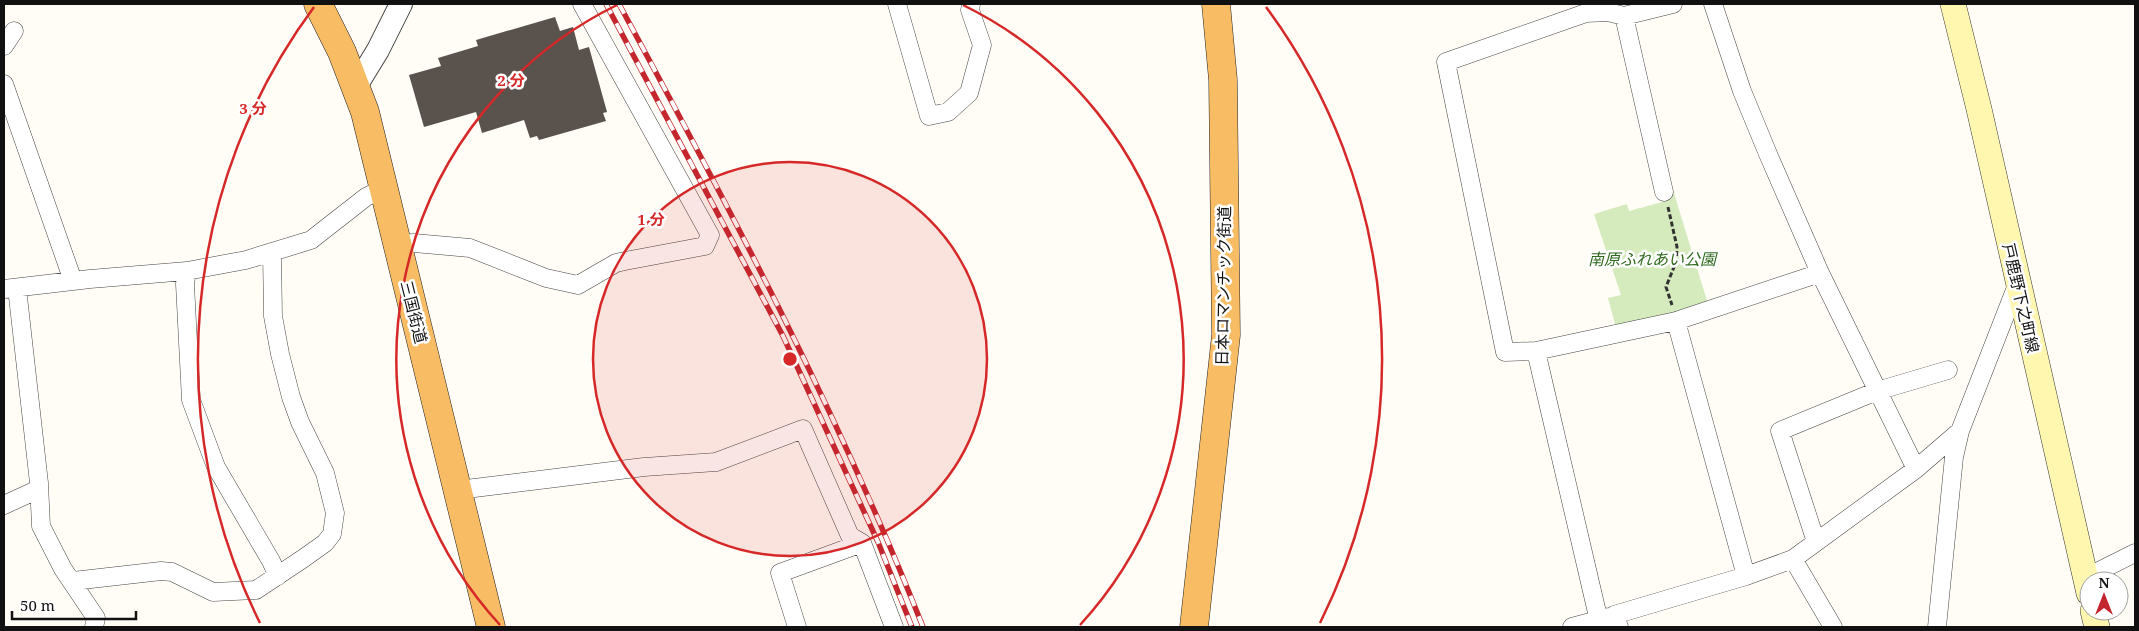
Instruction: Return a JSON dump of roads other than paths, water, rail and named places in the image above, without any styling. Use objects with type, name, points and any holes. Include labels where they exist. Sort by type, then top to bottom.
[{"type":"highway","name":"三国街道","points":[[318,4],[342,52],[365,112],[490,627]]},
{"type":"highway","name":"日本ロマンチック街道","points":[[1194,627],[1226,335],[1223,80],[1216,4]]},
{"type":"main road","name":"戸鹿野下之町線","points":[[1953,4],[1979,109],[2017,285],[2084,571]]},
{"type":"street","points":[[356,86],[378,50],[401,4]]},
{"type":"street","points":[[398,244],[414,243],[470,248],[546,278],[578,285],[616,263],[705,246],[710,235],[582,4]]},
{"type":"street","points":[[897,4],[929,116],[948,112],[969,93],[982,45],[970,10],[971,4]]},
{"type":"street","points":[[1673,4],[1624,16],[1608,12],[1586,13],[1446,62],[1506,352],[1536,351],[1676,321],[1820,273]]},
{"type":"street","points":[[1713,4],[1742,91],[1820,273],[1916,469]]},
{"type":"street","points":[[1624,16],[1664,192]]},
{"type":"street","points":[[4,46],[14,31]]},
{"type":"street","points":[[4,84],[73,281]]},
{"type":"street","points":[[94,627],[96,618],[73,581],[63,569],[41,526],[39,488],[10,289],[217,267],[272,253],[311,240],[366,197],[384,188]]},
{"type":"street","points":[[73,581],[161,571],[172,572],[212,592],[256,590],[324,543],[332,534],[335,521],[324,473],[300,422],[291,397],[280,354],[273,316],[272,253]]},
{"type":"street","points":[[187,271],[185,284],[191,400],[216,467],[278,576]]},
{"type":"street","points":[[1937,627],[1954,456],[1960,430],[2017,285]]},
{"type":"street","points":[[1676,321],[1746,576]]},
{"type":"street","points":[[1536,351],[1611,621]]},
{"type":"street","points":[[1816,542],[1780,430],[1877,391],[1948,370]]},
{"type":"street","points":[[458,490],[644,468],[716,462],[803,430],[850,536],[862,543],[894,627]]},
{"type":"street","points":[[1572,627],[1611,621],[1793,559],[1916,469],[1960,430]]},
{"type":"street","points":[[4,505],[39,488]]},
{"type":"street","points":[[797,627],[780,573],[862,543]]},
{"type":"street","points":[[2110,571],[2135,554]]},
{"type":"street","points":[[1793,559],[1832,627]]},
{"type":"railway","points":[[606,4],[783,336],[878,542],[912,627]]},
{"type":"railway","points":[[619,4],[701,157],[780,311],[855,468],[923,627]]},
{"type":"park label","name":"南原ふれあい公園","points":[[1652,259]]}]
